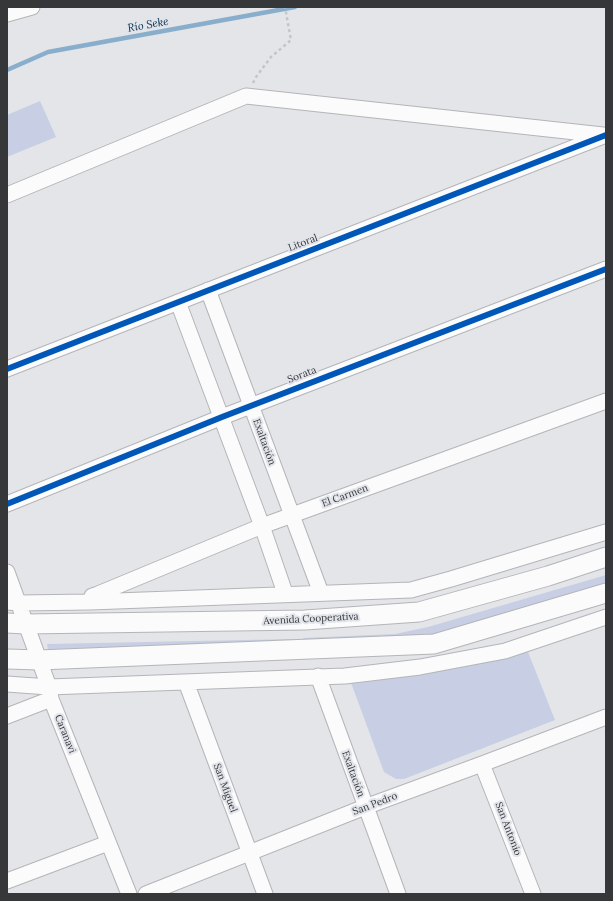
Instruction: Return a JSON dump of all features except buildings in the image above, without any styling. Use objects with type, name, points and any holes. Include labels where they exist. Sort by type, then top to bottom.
[{"type":"street","points":[[7,14],[32,7]]},
{"type":"street","points":[[7,195],[246,96],[606,136]]},
{"type":"street","name":"Litoral","points":[[7,369],[606,136]]},
{"type":"street","name":"Sorata","points":[[7,504],[222,417],[606,269]]},
{"type":"street","name":"Exaltación","points":[[208,290],[321,594]]},
{"type":"street","points":[[178,302],[222,417],[285,593]]},
{"type":"street","name":"El Carmen","points":[[90,602],[92,596],[262,526],[606,401]]},
{"type":"street","points":[[13,603],[90,602],[285,593],[321,594],[412,590],[606,532]]},
{"type":"street","name":"Avenida Cooperativa","points":[[16,623],[305,620],[419,612],[548,576],[606,557]]},
{"type":"street","name":"Caranavi","points":[[7,572],[16,623],[39,660],[50,693],[129,894]]},
{"type":"street","points":[[7,659],[39,660],[434,644],[606,593]]},
{"type":"street","points":[[7,684],[50,693],[186,682],[345,676],[420,667],[505,651],[606,616]]},
{"type":"street","name":"Exaltación","points":[[318,676],[398,894]]},
{"type":"street","name":"San Miguel","points":[[186,682],[265,894]]},
{"type":"street","points":[[7,716],[50,693]]},
{"type":"street","name":"San Pedro","points":[[146,894],[365,807],[605,720]]},
{"type":"street","name":"San Antonio","points":[[482,764],[533,894]]},
{"type":"street","points":[[7,881],[108,843]]},
{"type":"path","points":[[246,96],[256,76],[271,57],[290,40],[285,7]]},
{"type":"shaded area","points":[[40,101],[56,137],[7,157],[7,115]]},
{"type":"shaded area","points":[[606,575],[606,591],[431,644],[306,651],[303,638],[395,634],[428,627]]},
{"type":"shaded area","points":[[293,639],[294,652],[49,657],[47,644]]},
{"type":"shaded area","points":[[528,652],[555,720],[404,779],[396,779],[384,772],[350,680],[440,669]]},
{"type":"waterway","name":"Río Seke","points":[[7,70],[48,52],[295,7]]},
{"type":"cycle path","points":[[7,369],[606,136]]},
{"type":"cycle path","points":[[7,504],[222,417],[606,269]]}]
